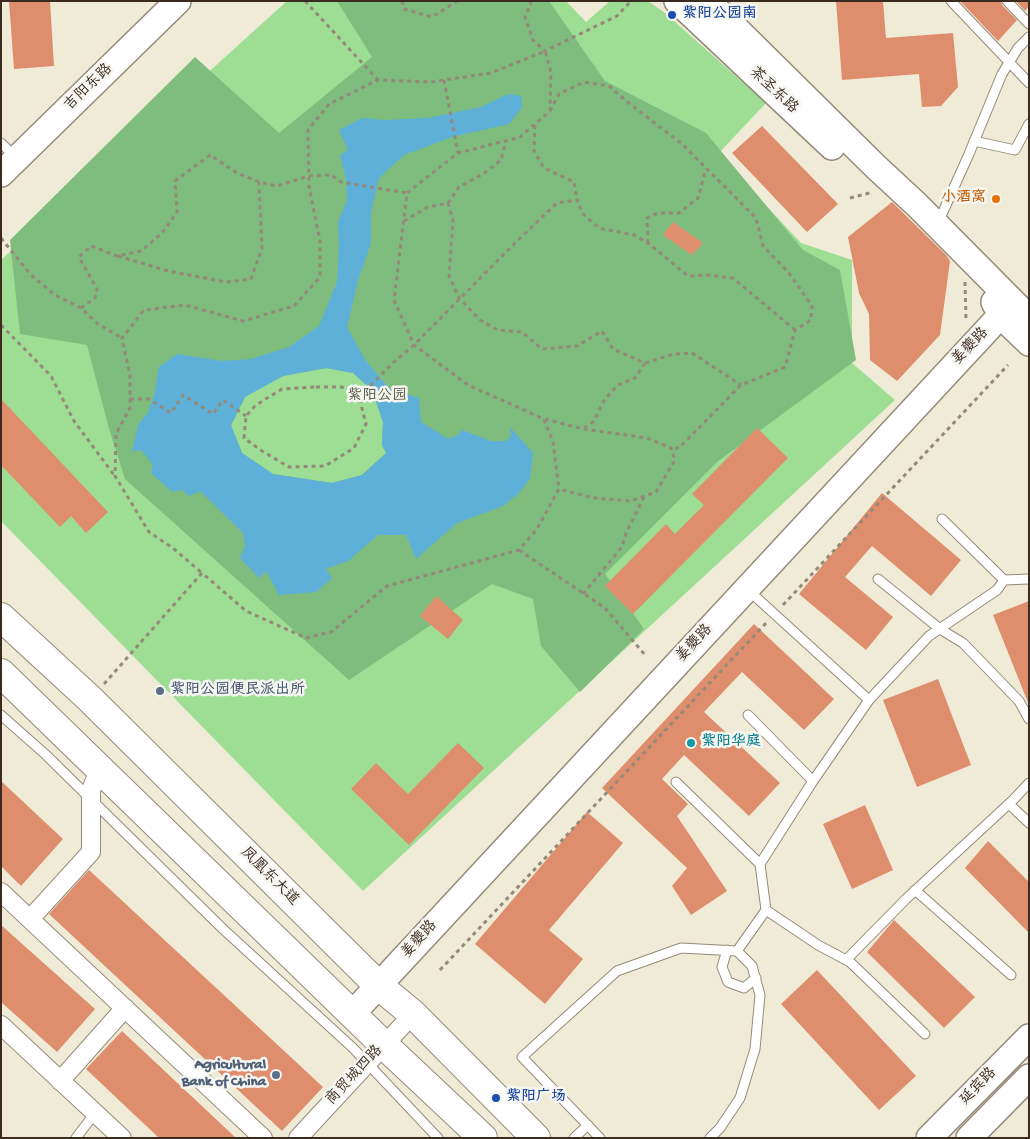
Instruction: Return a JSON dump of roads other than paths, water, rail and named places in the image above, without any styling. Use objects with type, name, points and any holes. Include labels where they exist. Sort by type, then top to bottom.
[{"type":"main road","name":"凤凰东大道","points":[[1,617],[90,700],[379,986],[412,1014],[536,1138]]},
{"type":"main road","points":[[1,673],[352,1014],[375,1054],[484,1138]]},
{"type":"street","name":"吉阳东路","points":[[6,158],[178,1]]},
{"type":"street","name":"茶圣东路","points":[[677,1],[847,161],[876,167]]},
{"type":"street","name":"茶圣东路","points":[[708,1],[937,225],[977,266],[1014,312]]},
{"type":"street","points":[[1014,312],[1029,344]]},
{"type":"street","name":"姜夔路","points":[[352,1014],[746,589],[1014,312]]},
{"type":"street","points":[[30,919],[91,852],[92,790],[100,768]]},
{"type":"street","points":[[1,892],[263,1138]]},
{"type":"street","points":[[60,1081],[125,1008]]},
{"type":"street","name":"商贸城四路","points":[[298,1138],[412,1014]]},
{"type":"street","points":[[1,1025],[122,1138]]},
{"type":"street","name":"延宾路","points":[[929,1138],[1029,1037]]},
{"type":"street","name":"延宾路","points":[[969,1138],[1029,1077]]},
{"type":"lane","points":[[951,1],[1029,83]]},
{"type":"lane","points":[[1008,1],[1029,24]]},
{"type":"lane","points":[[937,225],[1002,74],[1018,48],[1029,37]]},
{"type":"lane","points":[[974,140],[1015,150],[1029,124]]},
{"type":"lane","points":[[942,519],[1004,580],[1029,580]]},
{"type":"lane","points":[[878,579],[940,629],[962,643],[1019,701],[1029,719]]},
{"type":"lane","points":[[760,864],[813,781],[869,700],[929,636],[997,590],[1004,580]]},
{"type":"lane","points":[[746,589],[869,700]]},
{"type":"lane","points":[[1,714],[92,800],[223,929],[353,1048],[375,1054],[438,1138]]},
{"type":"lane","points":[[748,715],[813,781]]},
{"type":"lane","points":[[676,782],[760,864],[766,910],[732,951],[722,967],[728,982],[744,988],[756,978]]},
{"type":"lane","points":[[846,960],[915,890],[1009,804],[1029,783]]},
{"type":"lane","points":[[1009,804],[1029,823]]},
{"type":"lane","points":[[915,890],[1011,976]]},
{"type":"lane","points":[[766,910],[818,945],[850,962],[924,1034]]},
{"type":"lane","points":[[600,1138],[522,1056],[617,971],[681,948],[732,951],[752,966],[760,995],[755,1049],[740,1098],[720,1128],[710,1138]]},
{"type":"lane","points":[[76,1138],[95,1113]]},
{"type":"lane","points":[[574,1138],[588,1125]]},
{"type":"water","points":[[508,94],[521,96],[522,108],[509,124],[452,137],[404,155],[379,178],[371,212],[371,243],[358,281],[347,327],[366,361],[389,388],[419,398],[421,422],[448,439],[458,435],[462,430],[491,441],[506,441],[511,436],[510,427],[533,453],[530,479],[519,493],[503,506],[457,523],[416,559],[406,535],[378,535],[348,561],[326,569],[332,578],[316,592],[279,595],[266,571],[259,578],[240,558],[245,546],[243,533],[200,491],[189,496],[182,490],[172,492],[151,473],[153,465],[141,450],[132,452],[138,425],[148,412],[154,396],[159,367],[177,354],[222,361],[251,359],[289,347],[319,326],[337,282],[338,222],[347,200],[346,178],[340,155],[348,150],[339,130],[362,118],[385,120],[428,118],[481,107]],"holes":[[[326,368],[353,373],[372,390],[383,422],[382,445],[386,453],[362,475],[332,483],[273,474],[242,453],[231,425],[245,397],[283,376]]]},
{"type":"place","name":"紫阳公园南","points":[[672,15]]},
{"type":"place","name":"小酒窝","points":[[996,199]]},
{"type":"place","name":"紫阳公园便民派出所","points":[[160,691]]},
{"type":"place","name":"紫阳华庭","points":[[691,743]]},
{"type":"place","name":"Agricultural Bank of China","points":[[276,1075]]},
{"type":"place","name":"紫阳广场","points":[[496,1098]]},
{"type":"park label","name":"紫阳公园","points":[[377,397]]}]
